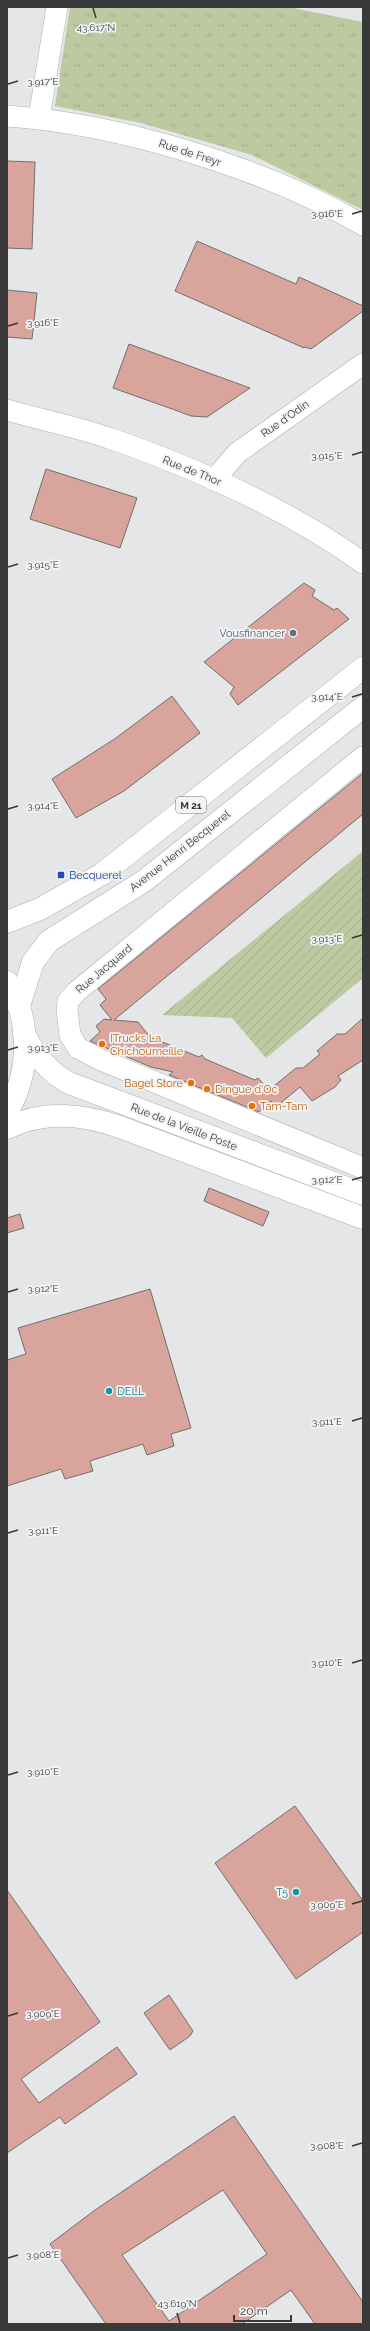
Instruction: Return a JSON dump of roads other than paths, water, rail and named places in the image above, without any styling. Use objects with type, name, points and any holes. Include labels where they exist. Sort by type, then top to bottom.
[{"type":"main road","name":"M 21","points":[[7,922],[40,909],[102,874],[363,668]]},
{"type":"main road","name":"Avenue Henri Becquerel","points":[[19,1006],[33,962],[49,941],[144,881],[363,707]]},
{"type":"main road","points":[[7,982],[19,1006],[24,1034],[24,1063],[17,1092],[7,1112]]},
{"type":"main road","name":"Rue de la Vieille Poste","points":[[24,1034],[35,1054],[57,1077],[69,1083],[363,1194]]},
{"type":"main road","name":"Rue de la Vieille Poste","points":[[7,1128],[20,1121],[46,1116],[62,1114],[86,1117],[120,1127],[363,1218]]},
{"type":"street","points":[[39,118],[57,7]]},
{"type":"street","name":"Rue de Freyr","points":[[7,116],[39,118],[149,140],[252,173],[344,214],[363,225]]},
{"type":"street","name":"Rue d'Odin","points":[[214,480],[237,453],[363,364]]},
{"type":"street","name":"Rue de Thor","points":[[7,410],[111,438],[214,480],[244,493],[333,542],[363,564]]},
{"type":"street","name":"Rue Jacquard","points":[[363,757],[76,992],[68,1001],[66,1010],[70,1035],[78,1048],[99,1059],[363,1168]]},
{"type":"place","name":"Vousfinancer","points":[[293,633]]},
{"type":"place","name":"Becquerel","points":[[61,875]]},
{"type":"place","name":"ITrucks La Chichoumeille","points":[[102,1044]]},
{"type":"place","name":"Bagel Store","points":[[191,1083]]},
{"type":"place","name":"Dingue d'Oc","points":[[207,1089]]},
{"type":"place","name":"Tam-Tam","points":[[252,1106]]},
{"type":"place","name":"DELL","points":[[109,1391]]},
{"type":"place","name":"T5","points":[[296,1892]]}]
